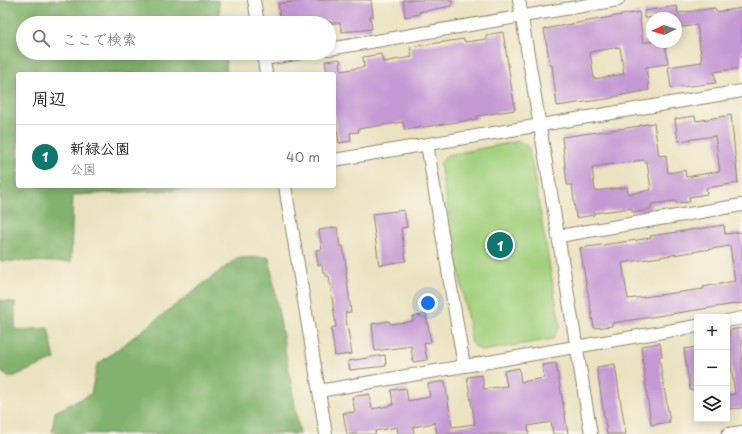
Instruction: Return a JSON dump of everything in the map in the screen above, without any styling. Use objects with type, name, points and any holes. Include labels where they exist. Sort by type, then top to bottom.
[{"type":"street","points":[[254,0],[257,16]]},
{"type":"street","points":[[519,0],[591,434]]},
{"type":"street","points":[[336,47],[618,0]]},
{"type":"street","points":[[264,60],[266,72]]},
{"type":"street","points":[[336,160],[742,91]]},
{"type":"street","points":[[427,144],[464,366]]},
{"type":"street","points":[[285,188],[326,434]]},
{"type":"street","points":[[559,236],[742,205]]},
{"type":"street","points":[[730,320],[742,318]]},
{"type":"street","points":[[319,391],[694,327]]},
{"type":"street","points":[[728,434],[742,432]]},
{"type":"green space","points":[[0,0],[218,0],[220,16],[16,16],[16,60],[226,60],[227,72],[16,72],[16,188],[219,188],[73,195],[71,262],[0,261]]},
{"type":"green space","points":[[520,141],[529,147],[560,326],[553,339],[482,351],[472,344],[440,164],[447,155]]},
{"type":"green space","points":[[269,257],[300,434],[61,434],[52,431],[55,412],[91,394],[97,365],[237,258]]},
{"type":"green space","points":[[0,300],[15,303],[15,330],[48,328],[55,359],[10,378],[0,371]]},
{"type":"building","points":[[305,0],[371,0],[373,16],[370,16],[372,29],[342,32],[340,23],[336,23],[336,16],[280,16],[278,4]]},
{"type":"building","points":[[403,0],[452,0],[452,6],[419,12],[420,14],[405,17]]},
{"type":"building","points":[[677,6],[678,12],[646,12],[646,18],[644,18],[644,11]]},
{"type":"building","points":[[715,8],[716,12],[742,8],[742,68],[714,72],[716,83],[671,88],[668,67],[702,62],[697,25],[682,27],[682,12]]},
{"type":"building","points":[[639,12],[643,42],[646,42],[646,48],[666,48],[668,64],[646,67],[649,90],[613,98],[557,106],[552,65],[550,65],[544,29]],"holes":[[[620,47],[624,74],[594,79],[590,52]]]},
{"type":"building","points":[[503,32],[515,110],[477,116],[477,119],[405,130],[403,122],[358,129],[359,132],[350,133],[351,141],[339,143],[336,123],[336,72],[327,72],[325,61],[340,59],[341,71],[364,67],[363,57],[381,54],[383,62],[412,57],[410,47],[464,39],[465,42],[487,39],[486,35]]},
{"type":"building","points":[[731,115],[738,183],[706,188],[707,194],[689,197],[690,202],[676,203],[675,201],[651,204],[651,209],[643,211],[632,212],[632,208],[594,213],[594,215],[576,218],[572,185],[567,185],[562,137],[654,123],[659,156],[666,155],[668,173],[685,170],[686,177],[720,171],[715,136],[678,141],[675,119],[695,116],[696,121]],"holes":[[[644,160],[647,162],[651,190],[628,194],[627,187],[595,191],[592,167]]]},
{"type":"building","points":[[404,210],[407,227],[401,228],[406,261],[379,265],[372,214]]},
{"type":"building","points":[[724,225],[725,234],[742,232],[742,303],[612,323],[612,326],[594,328],[580,248],[651,238],[650,236]],"holes":[[[730,246],[735,281],[703,287],[704,289],[628,299],[622,263]]]},
{"type":"building","points":[[337,227],[340,246],[343,246],[347,273],[351,312],[345,313],[352,354],[335,356],[331,328],[336,327],[329,276],[326,276],[326,273],[323,273],[322,265],[318,265],[316,250],[322,249],[319,230]]},
{"type":"building","points":[[426,314],[431,342],[424,343],[427,360],[413,362],[411,346],[375,351],[372,324],[389,321],[390,324],[413,321],[412,317]]},
{"type":"building","points":[[742,328],[742,408],[730,409],[730,395],[735,394],[730,357],[730,330]]},
{"type":"building","points":[[660,343],[662,356],[659,357],[670,422],[651,425],[641,346]]},
{"type":"building","points":[[694,347],[694,390],[690,390],[684,349]]},
{"type":"building","points":[[385,355],[386,366],[350,370],[348,361]]},
{"type":"building","points":[[556,363],[568,434],[553,434],[551,422],[528,426],[529,434],[437,434],[435,423],[413,427],[414,434],[398,434],[397,427],[375,431],[376,434],[347,434],[343,413],[355,412],[352,397],[369,394],[372,409],[393,405],[391,390],[406,388],[408,401],[430,397],[428,384],[445,381],[452,427],[475,424],[467,377],[482,375],[484,389],[507,386],[504,371],[519,368],[521,382],[544,378],[542,365]]},
{"type":"building","points":[[615,364],[626,434],[607,434],[601,396],[597,367]]},
{"type":"place","name":"新緑公園","points":[[500,245]]}]
